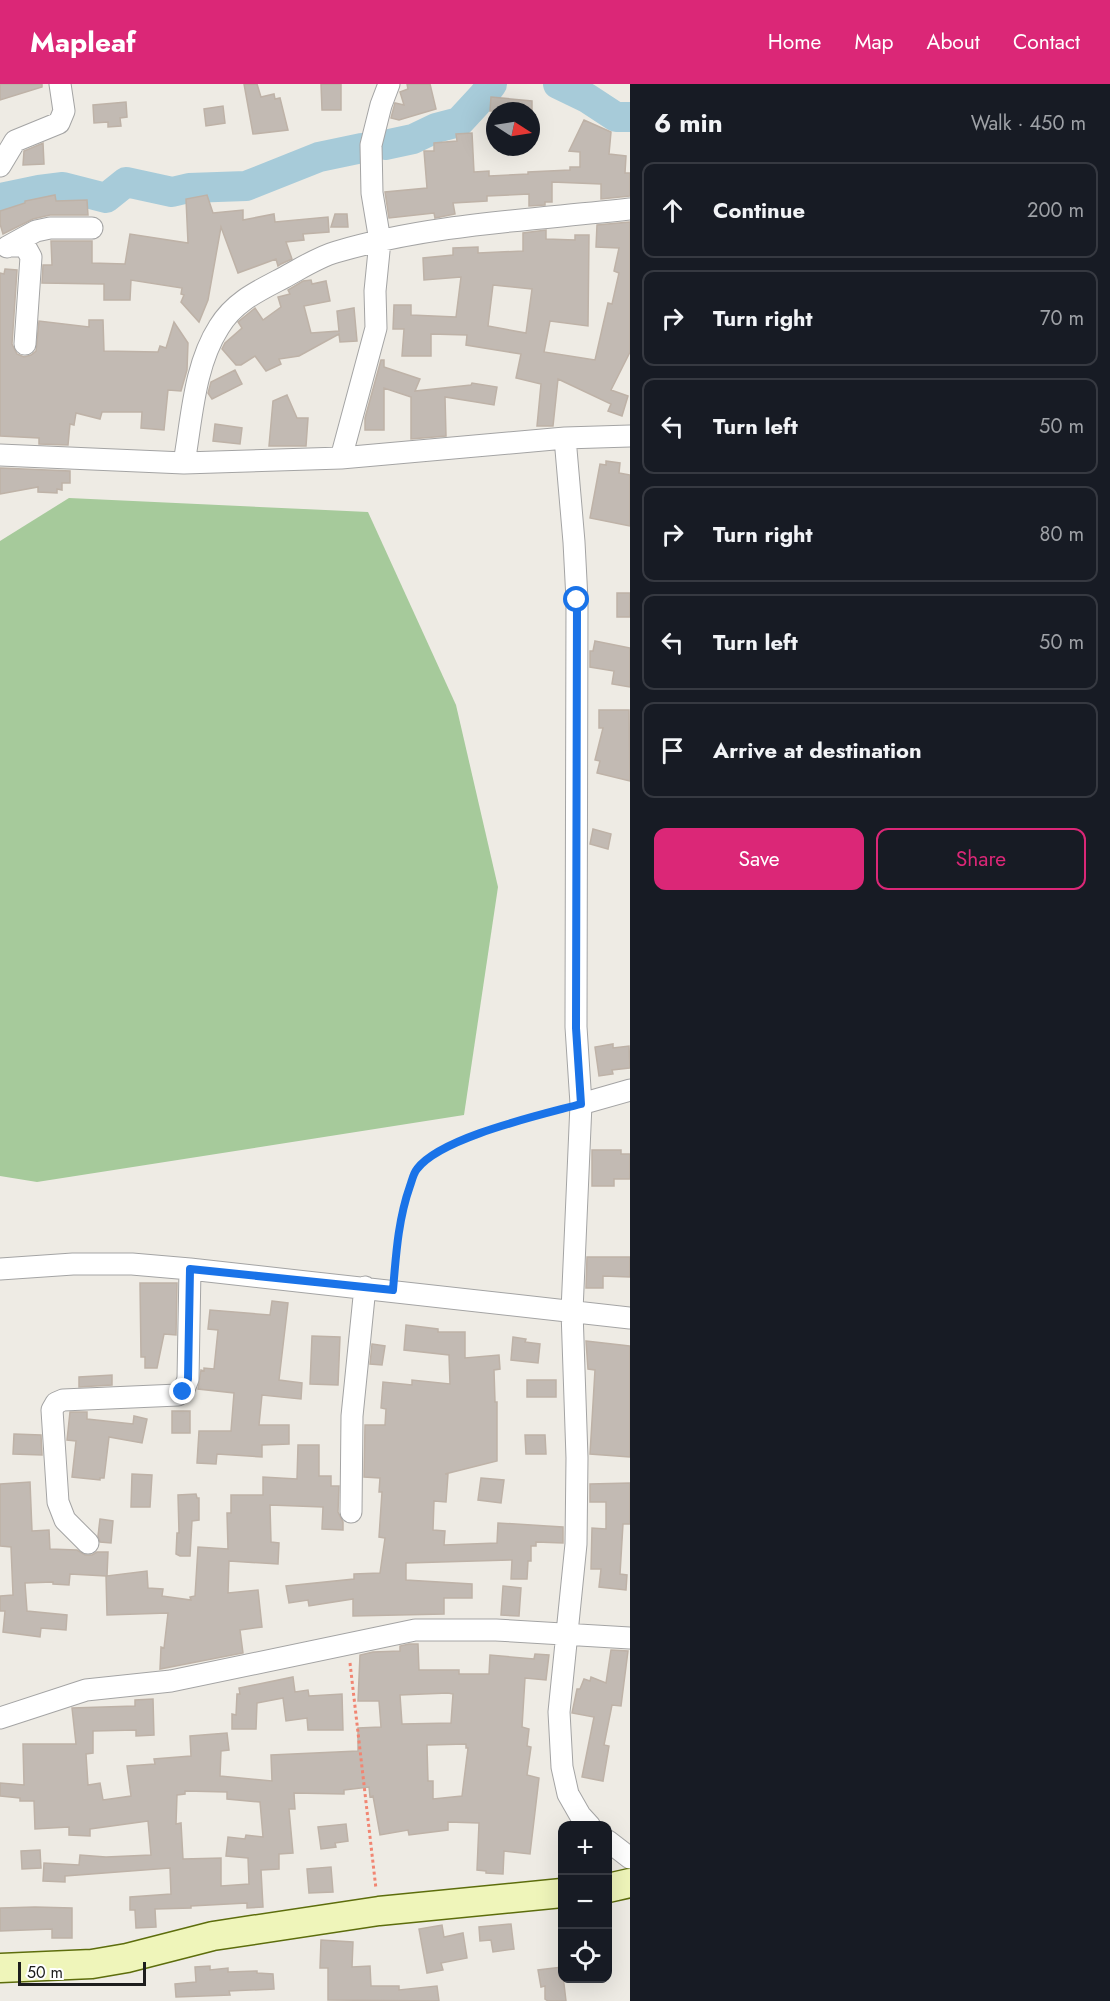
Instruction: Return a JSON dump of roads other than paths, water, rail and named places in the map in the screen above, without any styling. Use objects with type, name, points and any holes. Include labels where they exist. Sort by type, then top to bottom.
[{"type":"street","points":[[0,166],[15,141],[59,123],[64,111],[60,84]]},
{"type":"street","points":[[341,458],[376,328],[375,291],[380,241],[372,193],[371,145],[389,84]]},
{"type":"street","points":[[184,463],[200,374],[210,344],[220,325],[234,307],[248,296],[334,252],[380,241],[452,228],[630,209]]},
{"type":"street","points":[[5,247],[36,231],[50,228],[92,228]]},
{"type":"street","points":[[5,247],[24,246],[31,257],[24,344]]},
{"type":"street","points":[[0,455],[184,463],[341,458],[565,438],[630,436]]},
{"type":"street","points":[[565,438],[577,600],[576,1028],[581,1104],[572,1311],[577,1458],[576,1544],[560,1712],[562,1767],[568,1794],[585,1821]]},
{"type":"street","points":[[581,1104],[630,1090]]},
{"type":"street","points":[[0,1269],[73,1264],[132,1264],[393,1290],[630,1318]]},
{"type":"street","points":[[88,1543],[65,1520],[58,1503],[52,1410],[56,1403],[63,1400],[178,1395],[183,1392],[188,1379],[190,1269]]},
{"type":"street","points":[[351,1512],[352,1416],[365,1287]]},
{"type":"street","points":[[0,1718],[86,1690],[171,1681],[415,1630],[496,1630],[630,1638]]},
{"type":"street","points":[[612,1844],[630,1858]]},
{"type":"street","points":[[612,1887],[630,1883]]},
{"type":"street","points":[[0,1968],[92,1964],[127,1958],[213,1936],[379,1911],[558,1893]]},
{"type":"waterway","points":[[385,145],[413,139],[436,128],[459,122],[492,84]]},
{"type":"waterway","points":[[558,84],[587,98],[616,117],[630,117]]},
{"type":"waterway","points":[[0,198],[63,187],[106,198],[126,182],[172,192],[189,188],[246,186],[319,157],[362,148]]}]
